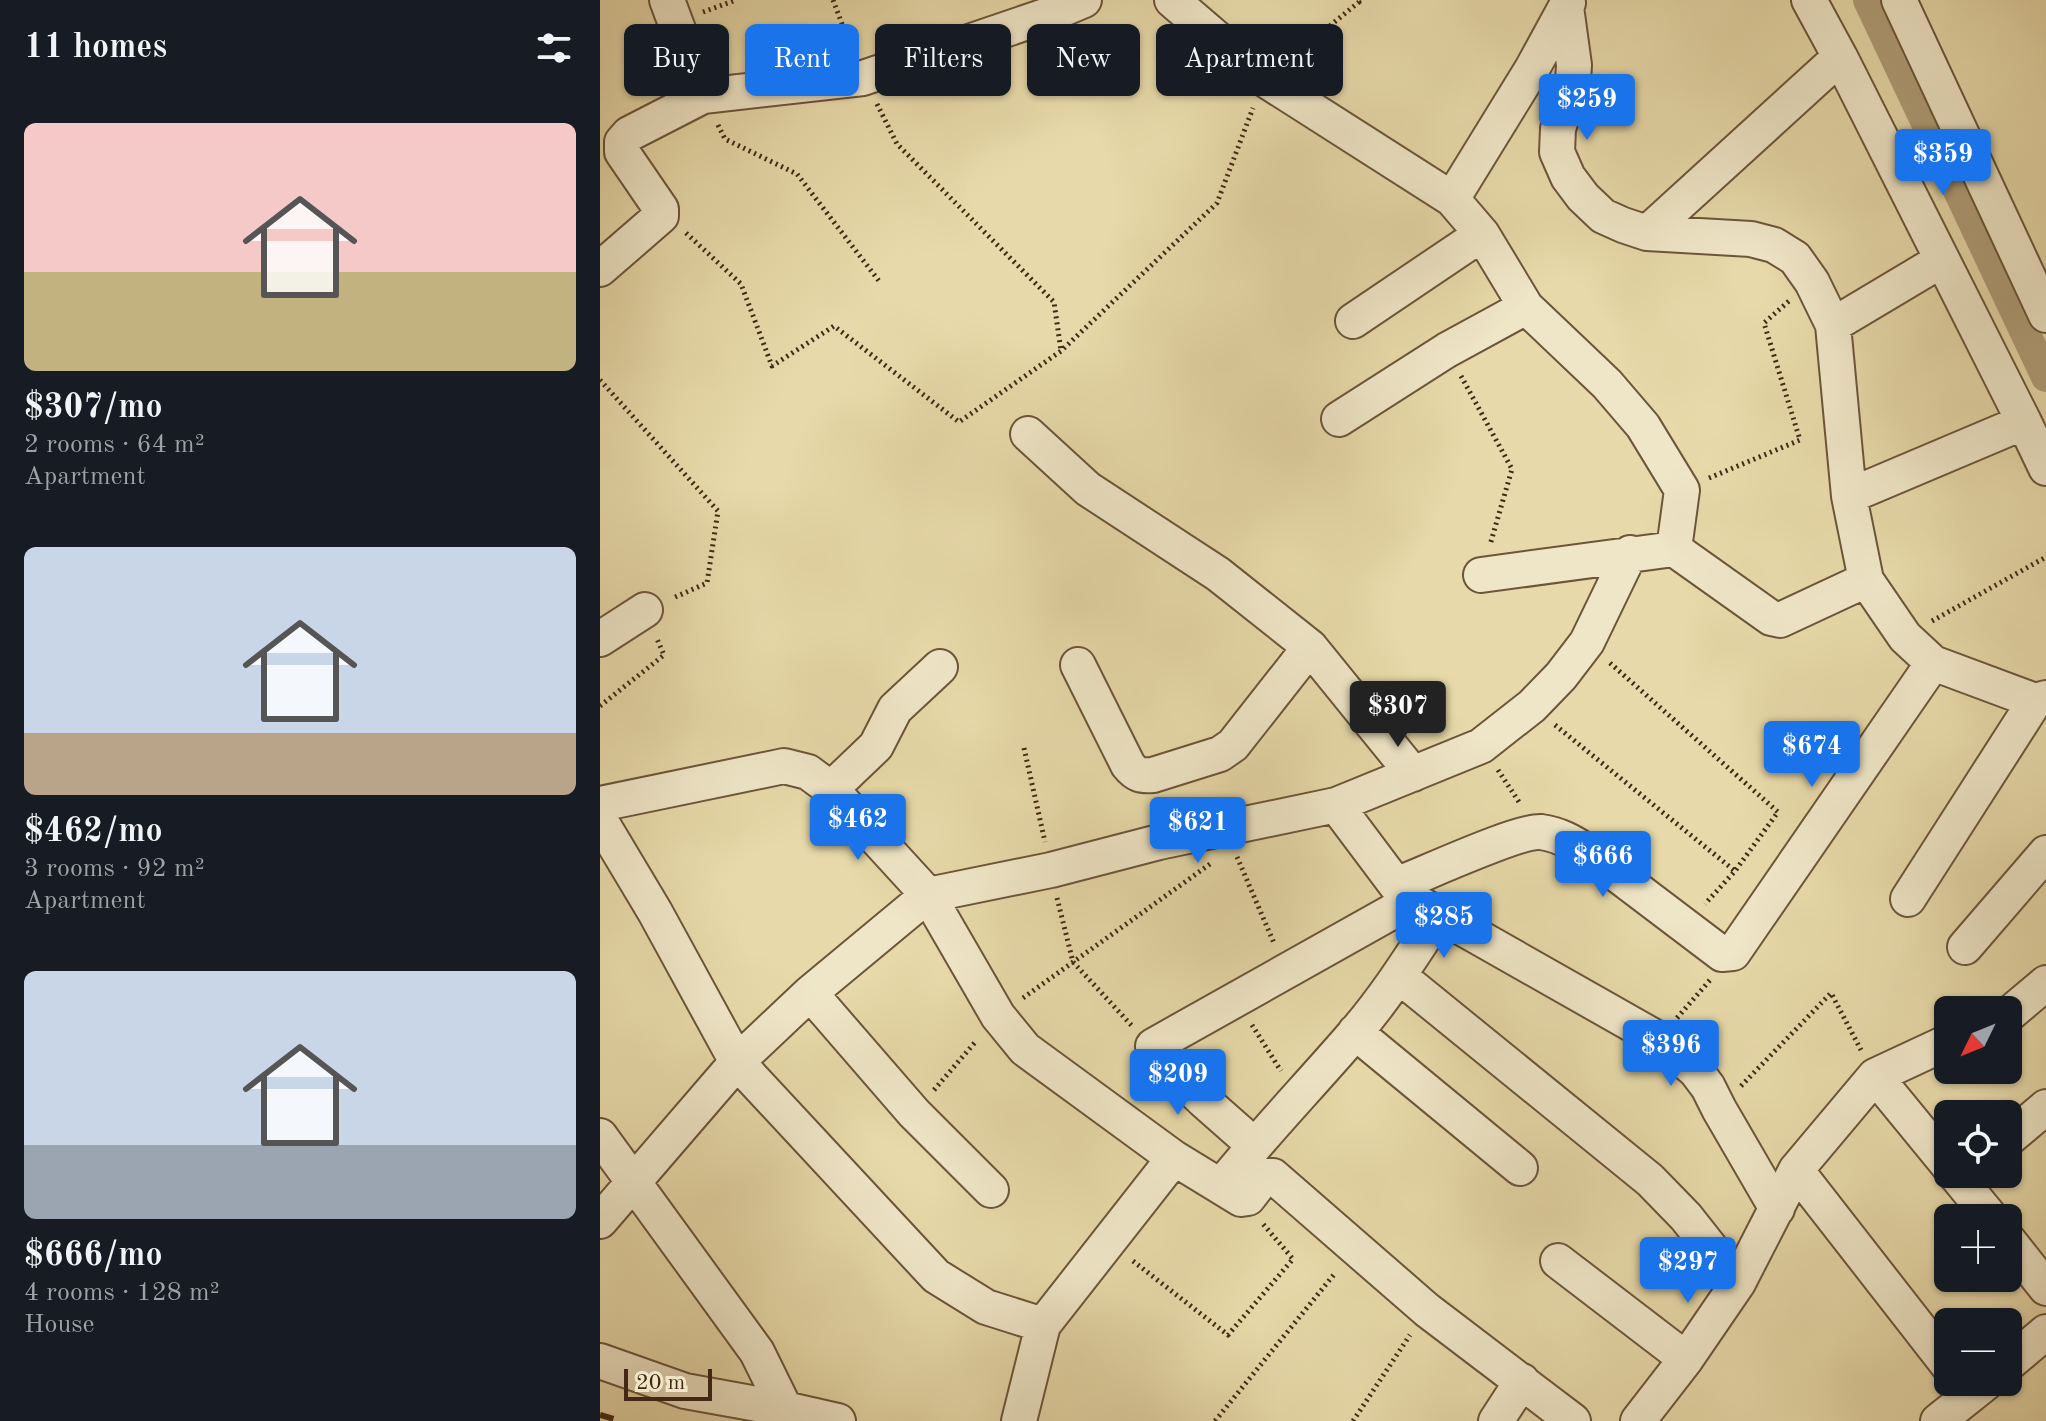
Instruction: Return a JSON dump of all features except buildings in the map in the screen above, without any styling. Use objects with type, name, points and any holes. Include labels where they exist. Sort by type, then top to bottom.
[{"type":"street","points":[[667,0],[676,24]]},
{"type":"street","points":[[729,93],[863,78],[1047,7],[1084,0]]},
{"type":"street","points":[[1172,0],[1200,24]]},
{"type":"street","points":[[1809,0],[2046,468]]},
{"type":"street","points":[[1899,0],[2046,315]]},
{"type":"street","points":[[1452,199],[1532,69],[1567,3]]},
{"type":"street","points":[[1567,3],[1573,81],[1558,129],[1557,152],[1568,177],[1603,216],[1647,233],[1751,239],[1774,245],[1795,258],[1812,282],[1833,325],[1849,496],[1866,580],[1905,637],[1933,663],[2040,699],[1908,899]]},
{"type":"street","points":[[1647,233],[1840,57]]},
{"type":"street","points":[[601,267],[661,216],[661,209],[622,152],[622,142],[629,134],[703,96]]},
{"type":"street","points":[[1291,96],[1452,199],[1482,234],[1526,307],[1616,394],[1643,426],[1682,490],[1674,549]]},
{"type":"street","points":[[1353,321],[1482,234]]},
{"type":"street","points":[[1833,325],[1942,260]]},
{"type":"street","points":[[1339,419],[1447,350],[1526,307]]},
{"type":"street","points":[[1849,496],[2024,422]]},
{"type":"street","points":[[1028,434],[1088,489],[1218,574],[1310,647],[1413,774]]},
{"type":"street","points":[[1481,575],[1674,549],[1771,618],[1780,620],[1866,580]]},
{"type":"street","points":[[600,1221],[737,1062],[810,993],[928,895],[1336,805],[1481,746],[1532,706],[1561,676],[1587,642],[1630,553]]},
{"type":"street","points":[[600,639],[645,610]]},
{"type":"street","points":[[1078,665],[1128,765],[1134,773],[1142,776],[1220,754],[1233,745],[1310,647]]},
{"type":"street","points":[[1254,1145],[1203,1100],[1153,1048],[1416,899],[1513,839],[1538,832],[1564,838],[1586,851],[1722,954],[1733,953],[1933,663]]},
{"type":"street","points":[[831,789],[876,746],[895,709],[940,667]]},
{"type":"street","points":[[600,804],[784,766],[808,772],[831,789],[928,895],[998,1016],[1025,1049],[1174,1158],[1231,1193],[1248,1198],[1265,1176],[1273,1176],[1427,1310],[1573,1421]]},
{"type":"street","points":[[1336,805],[1416,899],[1658,1039],[1696,1071],[1777,1209]]},
{"type":"street","points":[[600,820],[655,912],[737,1062],[936,1276],[986,1307],[1043,1325]]},
{"type":"street","points":[[1965,947],[2046,853]]},
{"type":"street","points":[[1231,1193],[1254,1145],[1355,1032],[1399,976],[1416,899]]},
{"type":"street","points":[[1399,976],[1650,1180],[1686,1217],[1738,1283]]},
{"type":"street","points":[[2022,1003],[2046,983]]},
{"type":"street","points":[[810,993],[914,1113],[991,1190]]},
{"type":"street","points":[[1355,1032],[1520,1168]]},
{"type":"street","points":[[1638,1421],[1686,1359],[1738,1283],[1796,1170],[1875,1076],[1934,1049]]},
{"type":"street","points":[[1875,1076],[1934,1146]]},
{"type":"street","points":[[2022,1127],[2046,1107]]},
{"type":"street","points":[[600,1136],[757,1352],[785,1409]]},
{"type":"street","points":[[1019,1421],[1043,1325],[1174,1158]]},
{"type":"street","points":[[1796,1170],[1934,1347]]},
{"type":"street","points":[[1968,1188],[1980,1204]]},
{"type":"street","points":[[2022,1258],[2046,1288]]},
{"type":"street","points":[[1558,1261],[1686,1359]]},
{"type":"street","points":[[2022,1352],[2046,1332]]},
{"type":"street","points":[[600,1361],[685,1391],[838,1421]]},
{"type":"street","points":[[1496,1421],[1522,1381]]},
{"type":"path","points":[[833,0],[863,78],[897,144],[1054,302],[1061,351]]},
{"type":"path","points":[[1332,24],[1359,2],[1356,0]]},
{"type":"path","points":[[703,96],[725,139],[797,174],[879,281]]},
{"type":"path","points":[[661,209],[741,284],[772,366],[834,326],[959,422],[1061,351],[1217,203],[1258,96]]},
{"type":"path","points":[[1682,490],[1800,440],[1764,323],[1812,282]]},
{"type":"path","points":[[1447,350],[1512,469],[1481,575]]},
{"type":"path","points":[[600,380],[718,511],[707,583],[645,610],[664,655],[600,706]]},
{"type":"path","points":[[1905,637],[2046,557]]},
{"type":"path","points":[[1587,642],[1778,812],[1735,871],[1686,926]]},
{"type":"path","points":[[1532,706],[1735,871]]},
{"type":"path","points":[[1481,746],[1538,832]]},
{"type":"path","points":[[1024,748],[1073,962],[1153,1048]]},
{"type":"path","points":[[1233,847],[1286,970]]},
{"type":"path","points":[[914,1113],[998,1016],[1221,856]]},
{"type":"path","points":[[1658,1039],[1733,953]]},
{"type":"path","points":[[1719,1109],[1831,993],[1875,1076]]},
{"type":"path","points":[[1236,1001],[1297,1095]]},
{"type":"path","points":[[1107,1240],[1228,1335],[1293,1259],[1231,1193]]},
{"type":"path","points":[[1215,1421],[1354,1249]]},
{"type":"path","points":[[1353,1421],[1427,1310]]},
{"type":"waterway","points":[[1868,0],[2046,377]]},
{"type":"railway","points":[[600,1415],[621,1421]]}]
